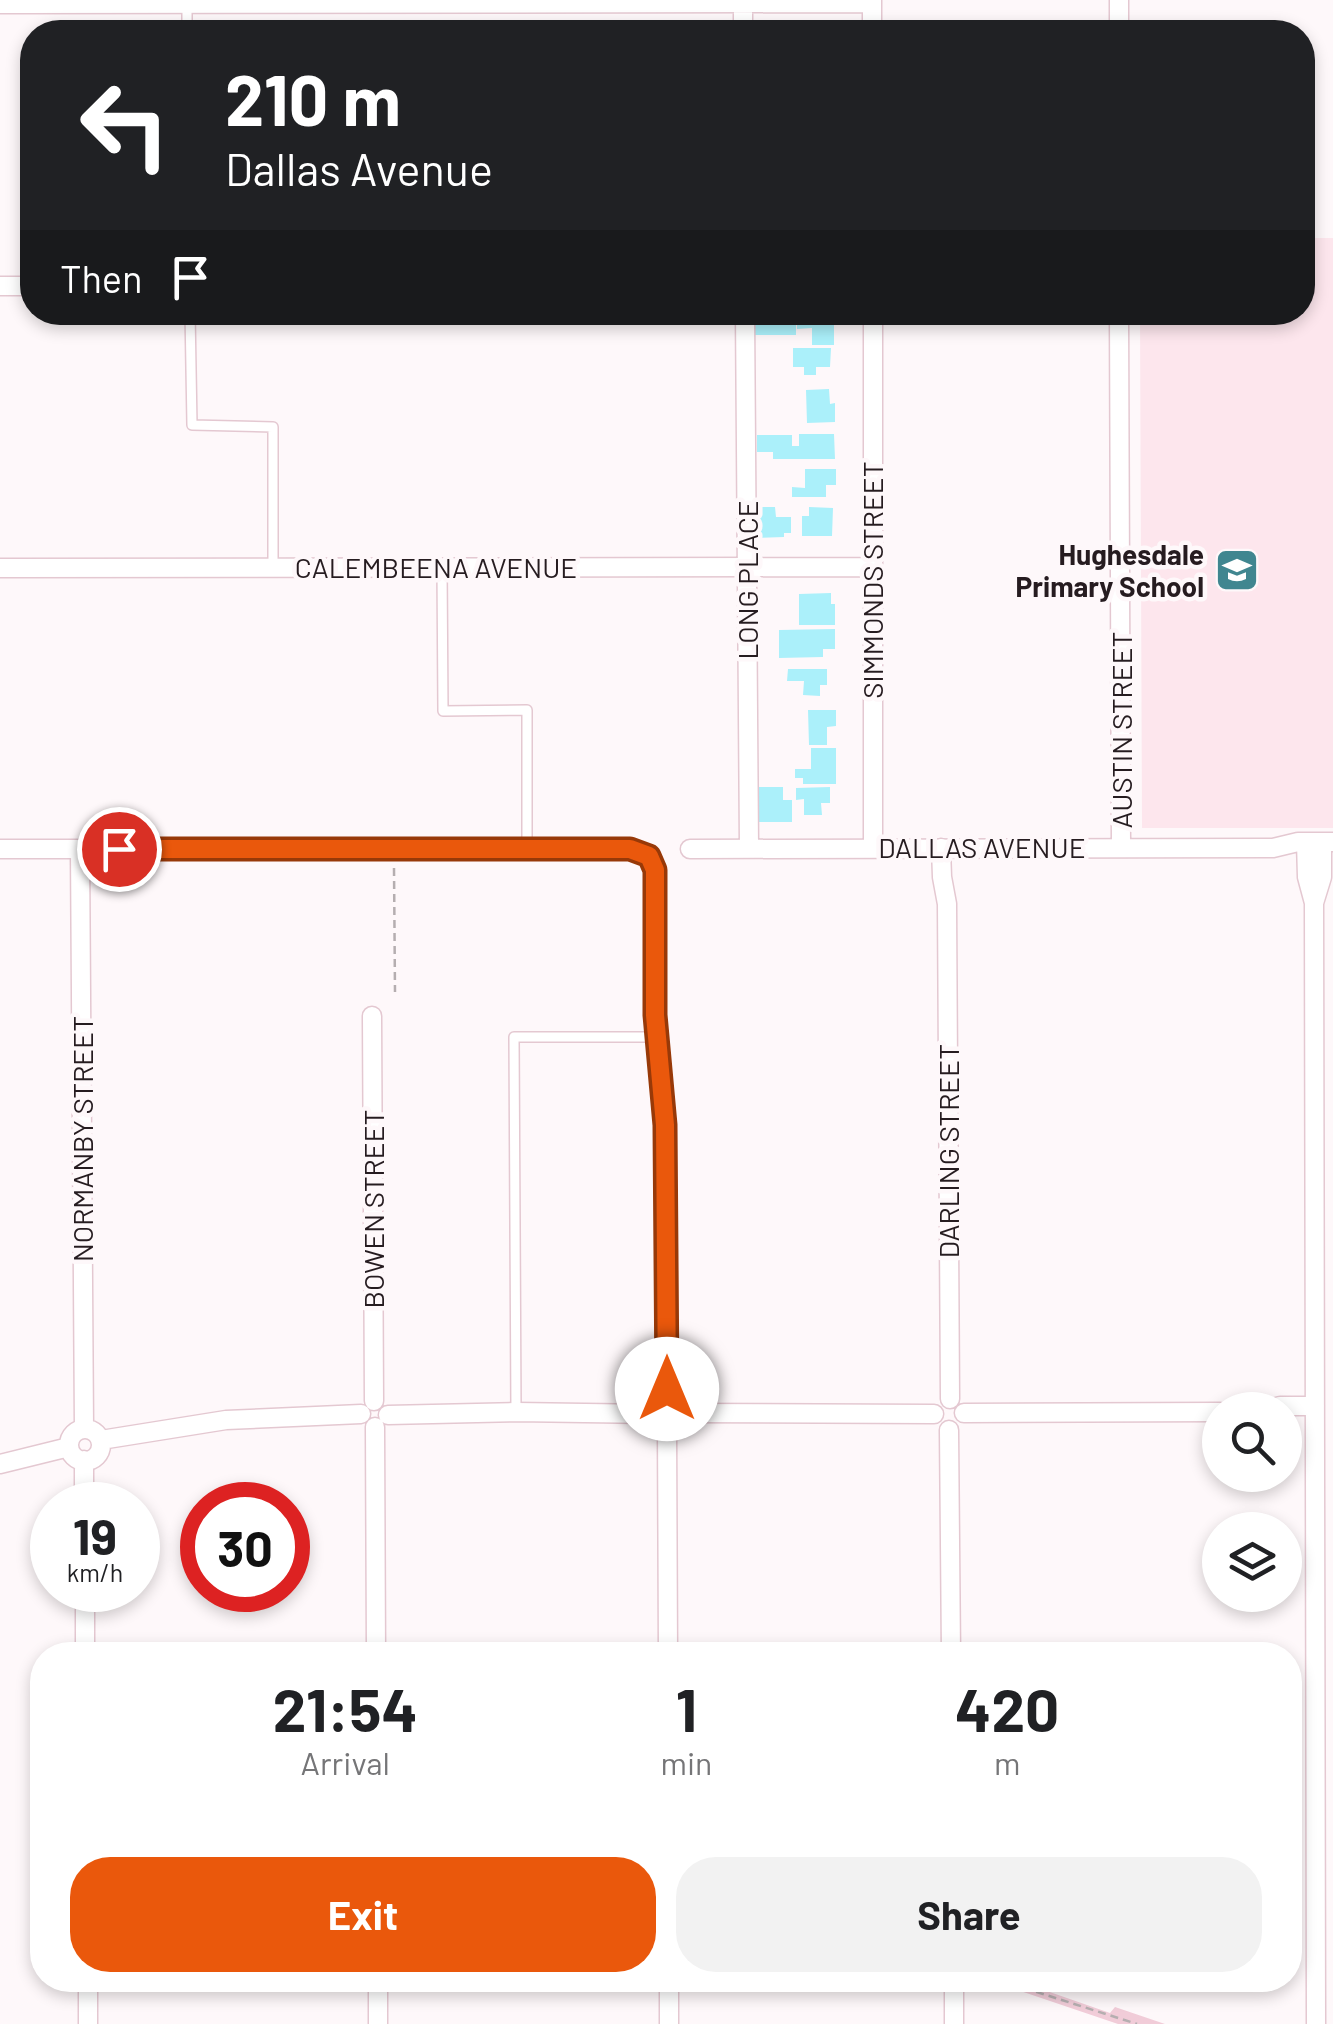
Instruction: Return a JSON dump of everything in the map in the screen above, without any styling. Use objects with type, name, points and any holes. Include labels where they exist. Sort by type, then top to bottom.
[{"type":"street","points":[[0,4],[872,1]]},
{"type":"street","name":"LONG PLACE","points":[[745,325],[750,848]]},
{"type":"street","name":"SIMMONDS STREET","points":[[872,325],[873,848]]},
{"type":"street","name":"AUSTIN STREET","points":[[1119,325],[1122,847]]},
{"type":"street","name":"CALEMBEENA AVENUE","points":[[0,568],[872,568]]},
{"type":"street","name":"DALLAS AVENUE","points":[[690,848],[1320,848]]},
{"type":"street","name":"DARLING STREET","points":[[947,848],[950,1399]]},
{"type":"street","points":[[1316,2024],[1315,1411],[1324,1362],[1324,1100],[1314,903],[1307,877],[1320,848]]},
{"type":"street","points":[[0,849],[630,849],[644,853],[652,861],[665,1125],[668,1642]]},
{"type":"street","name":"NORMANBY STREET","points":[[80,849],[84,1428]]},
{"type":"street","name":"BOWEN STREET","points":[[372,1016],[376,1642]]},
{"type":"street","points":[[950,1399],[961,1404],[964,1413],[962,1422],[950,1430],[940,1427],[934,1414],[940,1401],[950,1399]]},
{"type":"street","points":[[1302,1411],[1315,1411]]},
{"type":"street","points":[[1302,1414],[1315,1411]]},
{"type":"street","points":[[964,1413],[1202,1412]]},
{"type":"street","points":[[100,1440],[226,1420],[374,1414],[934,1414]]},
{"type":"street","points":[[0,1464],[76,1454],[97,1455],[100,1440],[84,1428],[74,1433],[76,1454],[80,1482]]},
{"type":"street","points":[[950,1430],[951,1642]]},
{"type":"street","points":[[85,1612],[85,1642]]},
{"type":"street","points":[[88,1992],[88,2024]]},
{"type":"street","points":[[378,1992],[378,2024]]},
{"type":"street","points":[[669,1992],[670,2024]]},
{"type":"street","points":[[954,1992],[954,2024]]},
{"type":"lane","points":[[186,3],[187,20]]},
{"type":"lane","points":[[190,325],[192,425],[273,427],[273,568]]},
{"type":"lane","points":[[442,567],[442,711],[527,710],[527,849]]},
{"type":"lane","points":[[516,1412],[514,1036],[658,1037]]},
{"type":"path","points":[[394,867],[395,992]]},
{"type":"path","points":[[1037,1992],[1137,2024]]},
{"type":"shaded area","name":"Hughesdale Primary School","points":[[1315,238],[1333,238],[1333,828],[1142,828],[1140,325],[1315,325]]},
{"type":"shaded area","points":[[1023,1992],[1050,1992],[1110,2013],[1115,2007],[1165,2024],[1118,2024]]},
{"type":"building","points":[[753,325],[796,325],[796,335],[753,335]]},
{"type":"building","points":[[797,325],[834,325],[834,345],[812,345],[812,328],[797,329]]},
{"type":"building","points":[[793,348],[831,348],[830,367],[816,367],[816,375],[804,375],[804,367],[793,367]]},
{"type":"building","points":[[829,389],[830,404],[835,403],[835,422],[807,423],[806,390]]},
{"type":"building","points":[[799,434],[834,434],[835,459],[773,459],[773,452],[757,452],[757,435],[792,435],[792,446],[799,446]]},
{"type":"building","points":[[805,469],[836,469],[836,485],[826,485],[826,497],[792,497],[792,487],[805,488]]},
{"type":"building","points":[[755,507],[775,507],[776,517],[791,517],[791,533],[756,538]]},
{"type":"building","points":[[809,507],[833,508],[832,536],[802,536],[802,516],[809,516]]},
{"type":"building","points":[[831,593],[835,625],[799,625],[799,594]]},
{"type":"building","points":[[835,629],[835,649],[823,649],[823,657],[779,658],[779,630]]},
{"type":"building","points":[[788,669],[827,669],[827,685],[820,685],[820,696],[803,695],[804,681],[787,681]]},
{"type":"building","points":[[808,710],[836,710],[836,726],[827,727],[827,745],[809,745]]},
{"type":"building","points":[[811,748],[836,748],[836,784],[803,784],[803,778],[795,778],[795,769],[811,769]]},
{"type":"building","points":[[758,787],[783,787],[783,800],[792,800],[792,822],[758,822]]},
{"type":"building","points":[[830,787],[830,803],[821,803],[822,815],[804,815],[804,799],[796,800],[796,788]]},
{"type":"place","name":"Hughesdale Primary School","points":[[1237,570]]},
{"type":"route","points":[[119,849],[630,849],[649,856],[655,870],[655,1015],[665,1125],[667,1389]]}]
